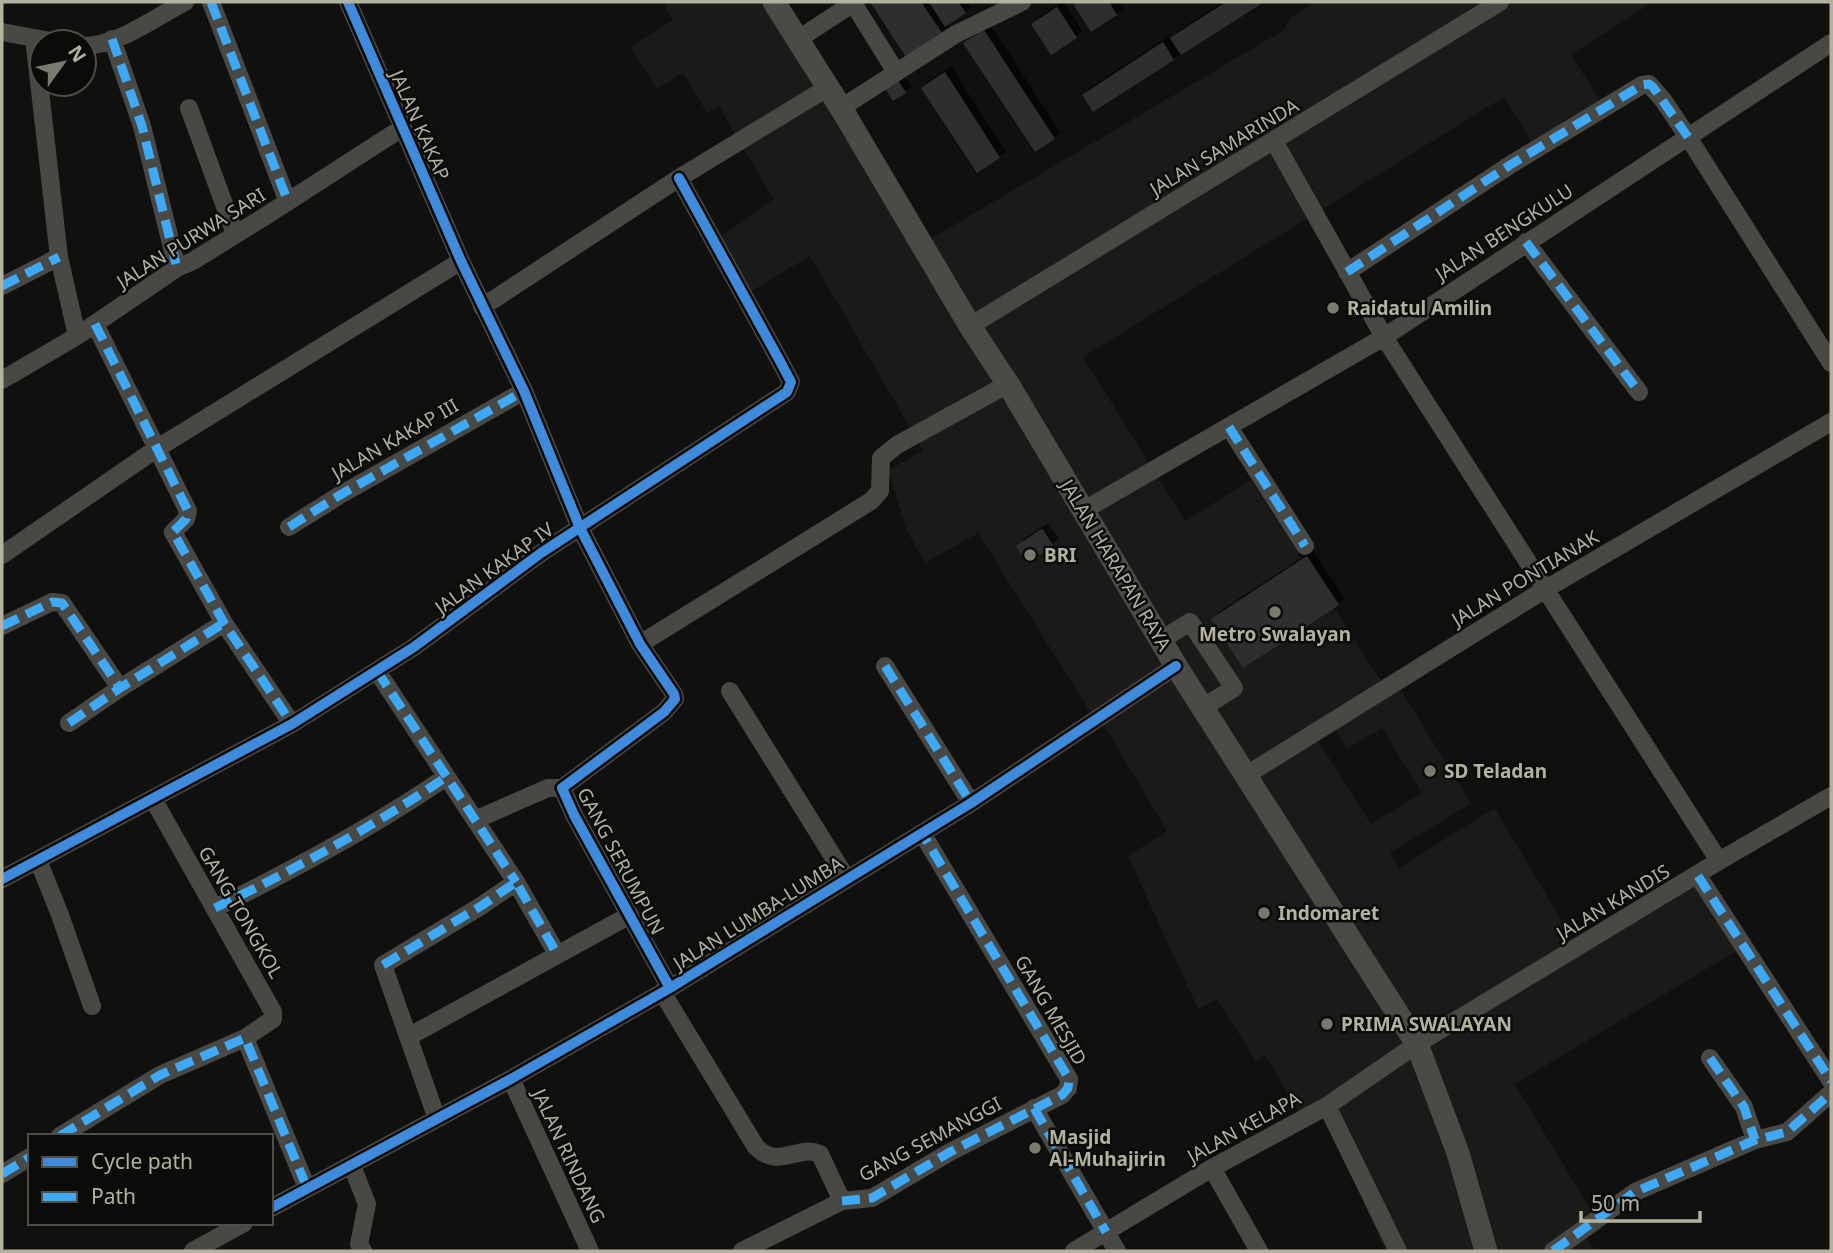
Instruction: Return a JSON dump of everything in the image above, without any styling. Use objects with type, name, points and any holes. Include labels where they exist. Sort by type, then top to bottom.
[{"type":"main road","name":"JALAN HARAPAN RAYA","points":[[774,2],[841,108],[1176,666],[1418,1044],[1458,1153],[1486,1251]]},
{"type":"street","points":[[98,44],[184,2]]},
{"type":"street","points":[[211,2],[288,202]]},
{"type":"street","name":"JALAN KAKAP","points":[[348,2],[461,261],[524,391],[580,528],[607,585],[640,644]]},
{"type":"street","points":[[797,40],[854,2],[896,72]]},
{"type":"street","points":[[841,108],[956,34],[1022,2]]},
{"type":"street","name":"JALAN SAMARINDA","points":[[970,326],[1500,2]]},
{"type":"street","points":[[2,32],[28,37]]},
{"type":"street","points":[[112,39],[142,126],[177,268]]},
{"type":"street","name":"JALAN BENGKULU","points":[[1084,510],[1384,337],[1831,43]]},
{"type":"street","points":[[1347,272],[1510,165],[1642,85],[1649,84],[1688,137],[1831,363]]},
{"type":"street","points":[[482,307],[679,178],[827,88]]},
{"type":"street","points":[[41,98],[59,257],[77,336]]},
{"type":"street","points":[[189,108],[235,234]]},
{"type":"street","name":"JALAN PURWA SARI","points":[[2,380],[77,336],[177,268],[193,261],[288,202],[401,128]]},
{"type":"street","points":[[1274,141],[1384,337],[1718,861]]},
{"type":"street","name":"JALAN KAKAP IV","points":[[2,879],[292,723],[377,671],[414,647],[541,553],[787,392],[791,383],[679,178]]},
{"type":"street","points":[[1526,242],[1639,391]]},
{"type":"street","points":[[2,286],[59,257]]},
{"type":"street","points":[[2,555],[156,449],[461,261]]},
{"type":"street","points":[[95,324],[188,511],[186,519],[173,532],[224,623],[292,723]]},
{"type":"street","points":[[640,644],[872,501],[880,491],[881,458],[897,445],[1008,384]]},
{"type":"street","name":"JALAN KAKAP III","points":[[289,527],[340,495],[524,391]]},
{"type":"street","name":"JALAN PONTIANAK","points":[[1245,776],[1544,590],[1831,422]]},
{"type":"street","points":[[1229,427],[1305,546]]},
{"type":"street","points":[[2,626],[52,602],[62,603],[120,688]]},
{"type":"street","points":[[1161,640],[1190,622],[1234,688],[1202,708]]},
{"type":"street","points":[[69,723],[224,623]]},
{"type":"street","name":"GANG SERUMPUN","points":[[640,644],[675,699],[664,712],[562,788],[574,815],[630,915],[666,990]]},
{"type":"street","points":[[885,666],[971,803]]},
{"type":"street","name":"JALAN LUMBA-LUMBA","points":[[273,1207],[511,1079],[666,990],[971,803],[1176,666]]},
{"type":"street","points":[[377,671],[516,882],[557,954]]},
{"type":"street","points":[[730,691],[847,879]]},
{"type":"street","points":[[215,908],[332,848],[390,815],[446,777]]},
{"type":"street","points":[[475,820],[548,788],[562,788]]},
{"type":"street","name":"JALAN KANDIS","points":[[1418,1044],[1698,876],[1718,861],[1831,796]]},
{"type":"street","name":"GANG TONGKOL","points":[[63,1134],[160,1075],[245,1038],[273,1019],[273,1012],[153,799]]},
{"type":"street","name":"GANG MESJID","points":[[922,833],[1069,1079],[1068,1088],[1062,1095],[1034,1108]]},
{"type":"street","points":[[37,860],[60,915],[92,1006]]},
{"type":"street","points":[[1698,876],[1830,1075]]},
{"type":"street","points":[[437,1119],[383,965],[516,882]]},
{"type":"street","name":"GANG SERUMPUN","points":[[408,1037],[630,915]]},
{"type":"street","name":"GANG SEMANGGI","points":[[666,990],[756,1147],[765,1155],[777,1157],[812,1151],[820,1153],[842,1201]]},
{"type":"street","points":[[245,1038],[307,1188]]},
{"type":"street","name":"JALAN KELAPA","points":[[1074,1251],[1212,1168],[1327,1106],[1418,1044]]},
{"type":"street","points":[[1710,1058],[1744,1107],[1755,1140]]},
{"type":"street","name":"JALAN RINDANG","points":[[511,1079],[590,1251]]},
{"type":"street","points":[[1553,1251],[1635,1192],[1755,1140],[1787,1132],[1831,1093]]},
{"type":"street","name":"JALAN KELAPA","points":[[1327,1106],[1398,1251]]},
{"type":"street","points":[[1034,1108],[1118,1251]]},
{"type":"street","name":"GANG SEMANGGI","points":[[742,1251],[842,1201],[872,1198],[950,1152],[1034,1108]]},
{"type":"street","points":[[2,1174],[28,1158]]},
{"type":"street","points":[[352,1166],[367,1204],[359,1244],[363,1251]]},
{"type":"street","points":[[1212,1168],[1259,1251]]},
{"type":"street","points":[[193,1251],[240,1225]]},
{"type":"shaded area","points":[[663,2],[785,2],[929,240],[1284,30],[1291,17],[1316,2],[1653,2],[1571,55],[1602,104],[1534,146],[1504,97],[1083,357],[1185,521],[1251,480],[1388,692],[1316,737],[1371,824],[1422,793],[1382,728],[1347,749],[1335,729],[1400,689],[1471,803],[1390,853],[1399,868],[1494,808],[1575,943],[1690,874],[1738,950],[1515,1084],[1602,1229],[1586,1238],[1595,1251],[1385,1251],[1326,1115],[1307,1125],[1265,1055],[1256,1061],[1217,999],[1198,1009],[1128,856],[1167,831],[1109,734],[1093,716],[978,533],[925,563],[907,531],[888,471],[923,450],[810,256],[745,295],[715,241],[773,199],[719,106],[707,113],[683,73],[657,89],[630,47],[673,20]]},
{"type":"building","points":[[870,2],[921,2],[942,33],[906,57]]},
{"type":"building","points":[[929,2],[958,2],[966,13],[945,27]]},
{"type":"building","points":[[1072,2],[1109,2],[1117,15],[1091,32]]},
{"type":"building","points":[[1226,2],[1264,2],[1181,55],[1170,38]]},
{"type":"building","points":[[1057,7],[1077,38],[1051,55],[1031,24]]},
{"type":"building","points":[[984,30],[1055,139],[1035,152],[963,43]]},
{"type":"building","points":[[1163,42],[1174,60],[1093,112],[1082,95]]},
{"type":"building","points":[[945,72],[1000,158],[977,173],[921,88]]},
{"type":"building","points":[[897,79],[906,93],[893,101],[884,87]]},
{"type":"building","name":"BRI","points":[[1042,529],[1053,545],[1026,564],[1016,546]]},
{"type":"building","name":"Metro Swalayan","points":[[1307,556],[1339,605],[1243,668],[1211,619]]},
{"type":"marked path","points":[[211,2],[288,202]]},
{"type":"marked path","points":[[112,39],[142,126],[177,268]]},
{"type":"marked path","points":[[1347,272],[1510,165],[1642,85],[1649,84],[1653,87],[1688,137]]},
{"type":"marked path","points":[[1526,242],[1639,392]]},
{"type":"marked path","points":[[2,286],[59,257]]},
{"type":"marked path","points":[[95,324],[188,511],[186,519],[173,532],[224,623],[292,724]]},
{"type":"marked path","points":[[289,527],[340,495],[524,391]]},
{"type":"marked path","points":[[1229,427],[1305,546]]},
{"type":"marked path","points":[[2,626],[52,602],[62,603],[120,688]]},
{"type":"marked path","points":[[69,723],[224,623]]},
{"type":"marked path","points":[[885,666],[971,803]]},
{"type":"marked path","points":[[377,671],[516,882]]},
{"type":"marked path","points":[[215,908],[333,847],[446,777]]},
{"type":"marked path","points":[[842,1201],[872,1198],[950,1152],[1062,1095],[1068,1088],[1069,1079],[922,833]]},
{"type":"marked path","points":[[1698,876],[1831,1081]]},
{"type":"marked path","points":[[383,965],[516,882],[557,954]]},
{"type":"marked path","points":[[63,1134],[160,1075],[245,1038],[307,1188]]},
{"type":"marked path","points":[[1710,1058],[1744,1107],[1755,1140]]},
{"type":"marked path","points":[[1553,1251],[1635,1192],[1755,1140],[1787,1132],[1831,1093]]},
{"type":"marked path","points":[[1034,1108],[1106,1232]]},
{"type":"marked path","points":[[2,1174],[28,1158]]},
{"type":"cycle path","points":[[348,2],[461,261],[524,391],[580,528],[640,644],[674,694],[675,699],[664,712],[562,788],[574,815],[670,988]]},
{"type":"cycle path","points":[[2,879],[292,724],[414,647],[541,553],[787,392],[791,382],[679,178]]},
{"type":"cycle path","points":[[273,1207],[511,1079],[670,988],[971,803],[1176,666]]},
{"type":"place","name":"Raidatul Amilin","points":[[1333,308]]},
{"type":"place","name":"BRI","points":[[1030,555]]},
{"type":"place","name":"Metro Swalayan","points":[[1275,612]]},
{"type":"place","name":"SD Teladan","points":[[1430,771]]},
{"type":"place","name":"Indomaret","points":[[1264,913]]},
{"type":"place","name":"PRIMA SWALAYAN","points":[[1327,1024]]},
{"type":"place","name":"Masjid Al-Muhajirin","points":[[1035,1148]]}]
